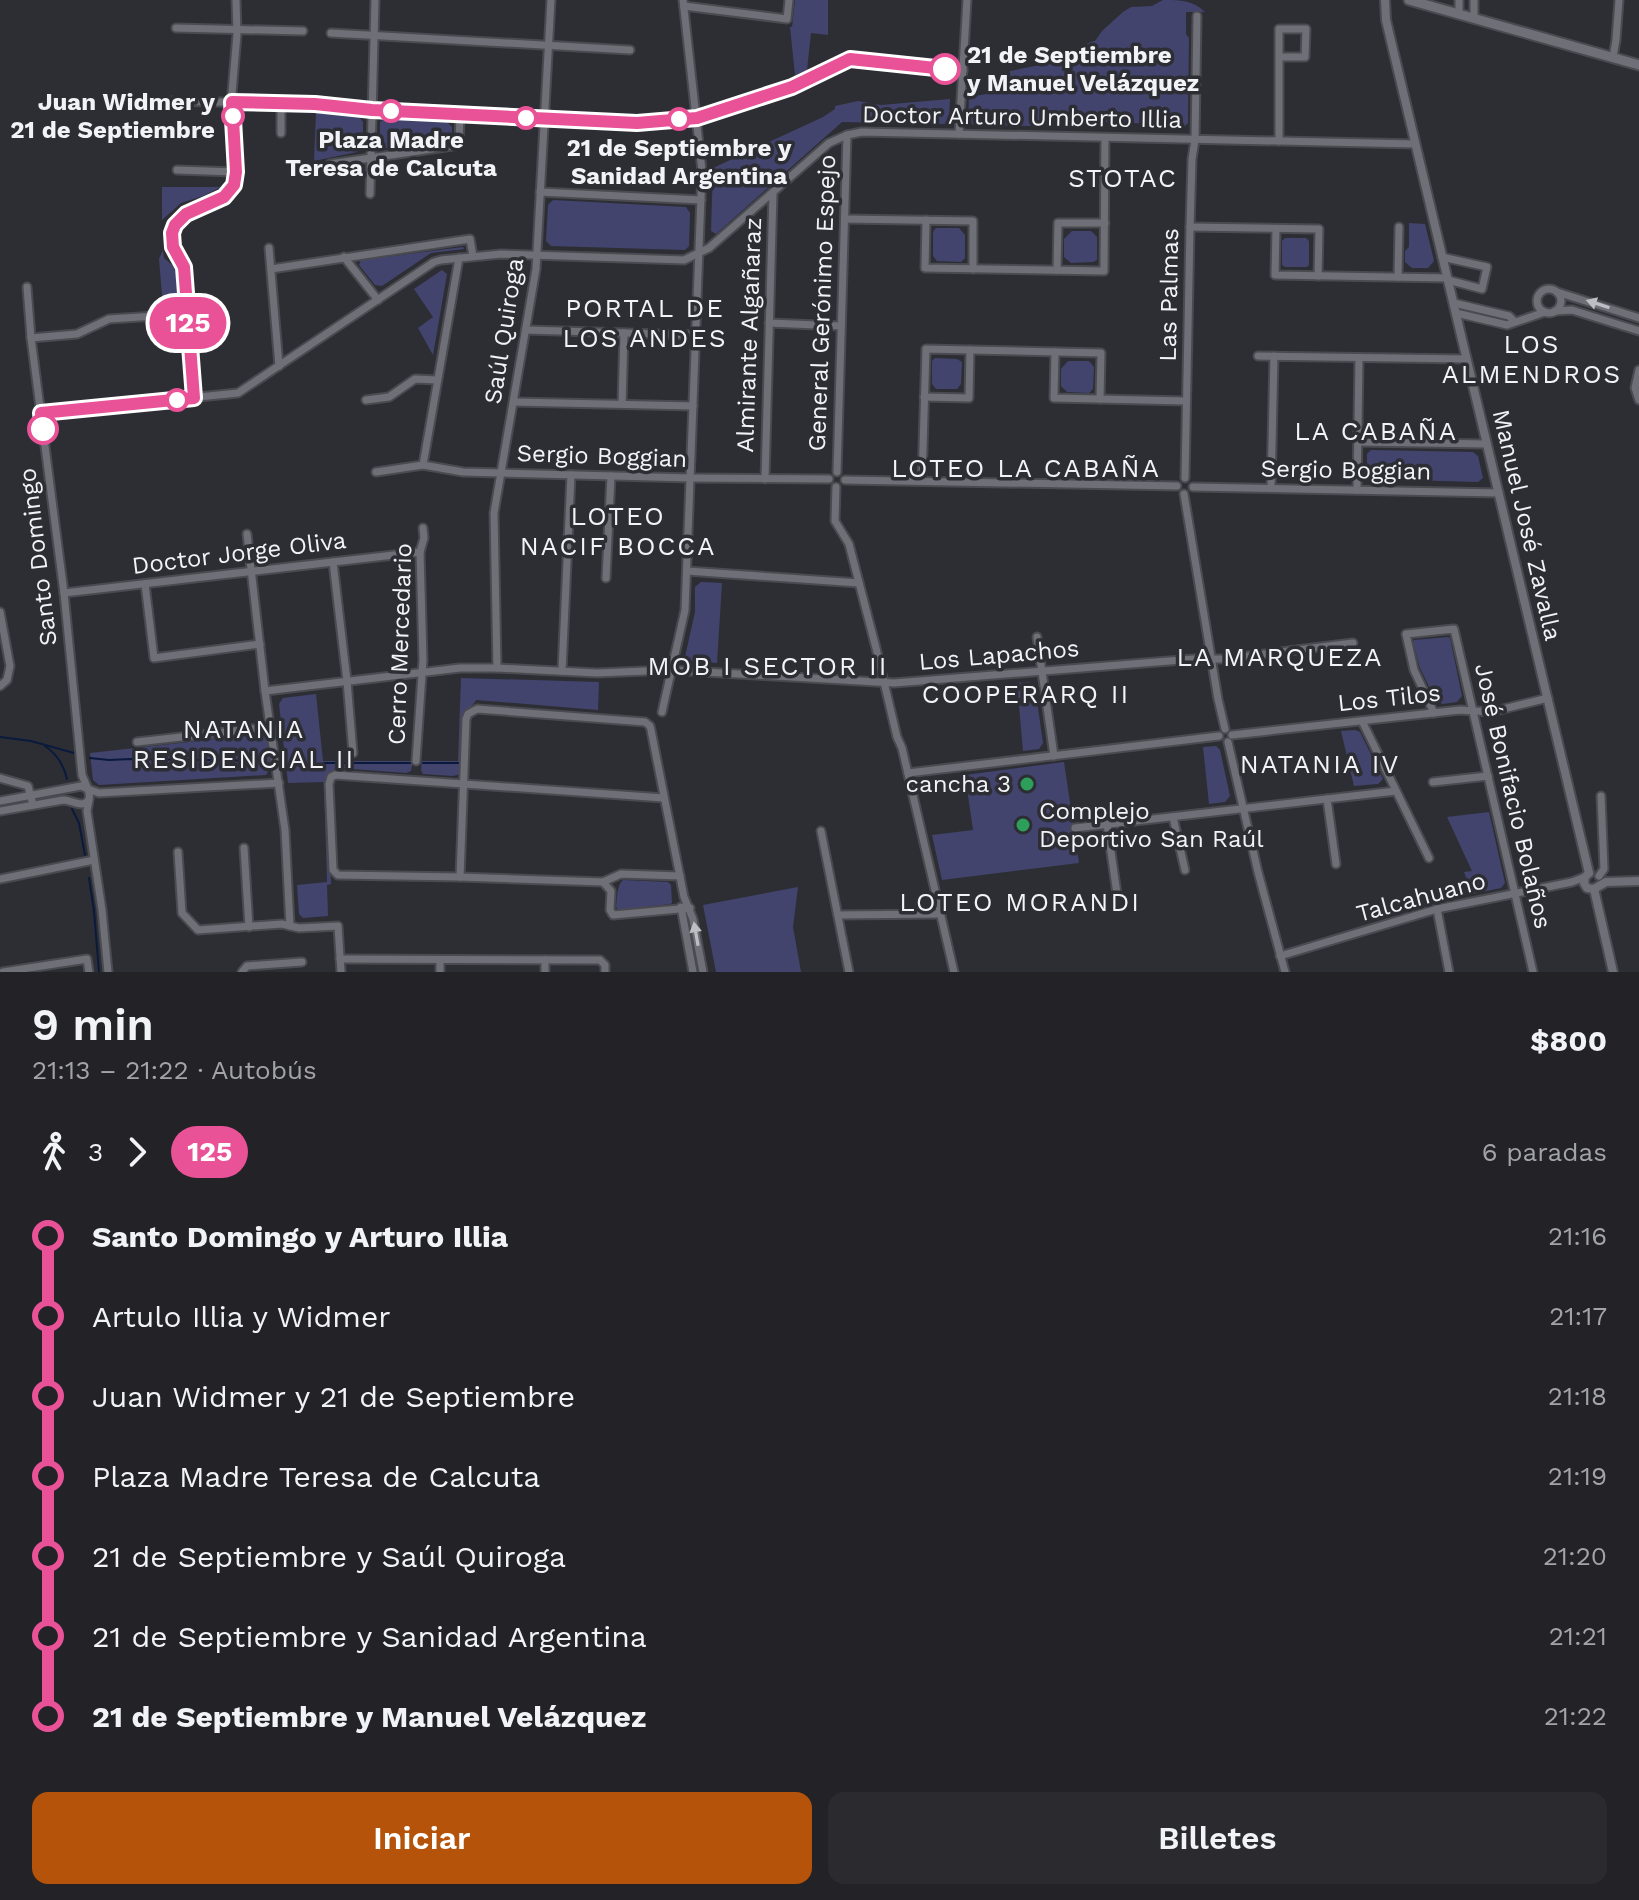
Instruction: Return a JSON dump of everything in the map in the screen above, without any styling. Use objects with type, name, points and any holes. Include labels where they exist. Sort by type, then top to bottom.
[{"type":"main road","points":[[1409,0],[1639,65]]},
{"type":"street","points":[[194,398],[184,267],[173,247],[173,229],[190,211],[228,194],[234,185],[232,80],[237,30],[236,0]]},
{"type":"street","points":[[370,194],[375,0]]},
{"type":"street","name":"Saúl Quiroga","points":[[497,668],[494,513],[536,269],[551,0]]},
{"type":"street","points":[[662,712],[685,610],[702,171],[684,3],[787,19],[789,0]]},
{"type":"street","points":[[959,134],[967,0]]},
{"type":"street","name":"Manuel José Zavalla","points":[[1385,0],[1386,20],[1548,698],[1586,877]]},
{"type":"street","points":[[1459,0],[1459,14]]},
{"type":"street","points":[[1613,57],[1619,0]]},
{"type":"street","points":[[1474,18],[1475,1]]},
{"type":"street","name":"Las Palmas","points":[[1185,478],[1197,16]]},
{"type":"street","points":[[176,28],[303,31]]},
{"type":"street","points":[[1279,141],[1279,29],[1306,29],[1305,57],[1280,57]]},
{"type":"street","points":[[331,33],[630,50]]},
{"type":"street","points":[[163,101],[315,104],[372,110],[637,123],[697,118],[792,87],[850,59],[963,71]]},
{"type":"street","points":[[281,103],[281,133]]},
{"type":"street","points":[[330,164],[459,145],[460,114]]},
{"type":"street","name":"Doctor Arturo Umberto Illia","points":[[699,254],[829,143],[862,132],[1415,144]]},
{"type":"street","name":"General Gerónimo Espejo","points":[[837,472],[847,135]]},
{"type":"street","points":[[926,220],[925,268],[1104,271],[1105,138]]},
{"type":"street","points":[[177,170],[236,172]]},
{"type":"street","points":[[540,192],[701,200]]},
{"type":"street","name":"Almirante Algañaraz","points":[[765,479],[773,193]]},
{"type":"street","points":[[845,219],[973,221],[973,269]]},
{"type":"street","points":[[1057,270],[1058,223],[1105,223]]},
{"type":"street","points":[[1190,227],[1319,229],[1318,276]]},
{"type":"street","points":[[1398,277],[1399,227]]},
{"type":"street","points":[[1276,229],[1275,275],[1448,279],[1482,289],[1487,267],[1442,257]]},
{"type":"street","points":[[271,269],[470,239],[473,256]]},
{"type":"street","points":[[269,248],[279,366]]},
{"type":"street","points":[[41,413],[238,393],[434,262],[501,254],[684,260],[699,254]]},
{"type":"street","points":[[344,257],[378,300]]},
{"type":"street","points":[[423,465],[459,258]]},
{"type":"street","name":"Santo Domingo","points":[[27,287],[85,792]]},
{"type":"street","points":[[1533,315],[1538,298],[1550,289],[1639,318]]},
{"type":"street","points":[[1550,312],[1561,302],[1557,292]]},
{"type":"street","points":[[1454,303],[1509,316],[1514,321]]},
{"type":"street","points":[[1538,305],[1550,312]]},
{"type":"street","points":[[1456,313],[1507,325],[1533,315],[1572,310],[1639,331]]},
{"type":"street","points":[[31,338],[77,334],[109,319],[187,314]]},
{"type":"street","points":[[769,323],[841,326]]},
{"type":"street","points":[[526,330],[695,335]]},
{"type":"street","points":[[622,404],[624,333]]},
{"type":"street","points":[[922,481],[926,349],[1101,353],[1100,399]]},
{"type":"street","points":[[924,397],[969,398],[970,350]]},
{"type":"street","points":[[1055,352],[1054,398],[1186,401]]},
{"type":"street","points":[[1258,356],[1467,359]]},
{"type":"street","points":[[1271,488],[1274,356]]},
{"type":"street","points":[[1357,490],[1359,358]]},
{"type":"street","points":[[1639,370],[1635,388],[1639,400]]},
{"type":"street","points":[[366,400],[389,397],[415,379],[437,380]]},
{"type":"street","points":[[514,402],[693,406]]},
{"type":"street","points":[[1358,442],[1487,444]]},
{"type":"street","name":"Sergio Boggian","points":[[376,472],[423,465],[463,472],[829,479]]},
{"type":"street","points":[[837,472],[845,480],[836,487],[829,479],[831,474],[837,472]]},
{"type":"street","points":[[562,671],[571,475]]},
{"type":"street","points":[[606,578],[611,476]]},
{"type":"street","points":[[1177,486],[1185,478],[1190,481],[1193,487],[1184,494]]},
{"type":"street","points":[[845,480],[1177,486]]},
{"type":"street","points":[[1177,486],[1184,494],[1218,699],[1285,972]]},
{"type":"street","name":"General Gerónimo Espejo","points":[[836,487],[835,521],[849,544],[902,748],[954,972]]},
{"type":"street","name":"Sergio Boggian","points":[[1193,487],[1499,493]]},
{"type":"street","name":"Cerro Mercedario","points":[[416,761],[423,660],[420,552],[423,528]]},
{"type":"street","points":[[247,534],[285,830],[290,926]]},
{"type":"street","name":"Doctor Jorge Oliva","points":[[64,593],[420,552]]},
{"type":"street","points":[[333,562],[353,753]]},
{"type":"street","points":[[687,571],[859,583]]},
{"type":"street","points":[[145,584],[154,658],[260,644]]},
{"type":"street","points":[[0,612],[10,666],[7,680],[0,686]]},
{"type":"street","name":"José Bonifacio Bolaños","points":[[1434,713],[1414,670],[1406,634],[1454,629],[1533,972]]},
{"type":"street","points":[[1037,637],[1054,756]]},
{"type":"street","name":"Los Lapachos","points":[[265,691],[460,668],[597,673],[671,670],[884,683],[1212,659],[1353,643]]},
{"type":"street","name":"Los Tilos","points":[[908,773],[1460,710],[1491,712],[1548,698]]},
{"type":"street","points":[[460,877],[467,716],[471,711],[645,722],[650,726],[680,876],[693,972]]},
{"type":"street","points":[[1362,721],[1429,858]]},
{"type":"street","points":[[137,742],[270,727]]},
{"type":"street","points":[[664,798],[338,775],[331,777],[329,784],[333,870],[336,874],[603,882],[621,874],[680,876]]},
{"type":"street","points":[[1433,782],[1488,776]]},
{"type":"street","points":[[0,778],[28,786],[33,805]]},
{"type":"street","points":[[0,801],[31,795],[279,783]]},
{"type":"street","points":[[1075,828],[1396,791]]},
{"type":"street","points":[[85,792],[73,793],[76,801],[87,811]]},
{"type":"street","points":[[0,811],[33,805],[84,803],[85,792]]},
{"type":"street","points":[[85,792],[108,972]]},
{"type":"street","points":[[1600,883],[1604,869],[1601,796]]},
{"type":"street","points":[[1327,799],[1336,864]]},
{"type":"street","points":[[1173,817],[1185,870]]},
{"type":"street","points":[[1107,824],[1117,894]]},
{"type":"street","points":[[821,831],[849,972]]},
{"type":"street","points":[[244,848],[249,927]]},
{"type":"street","points":[[178,852],[182,913],[198,930],[282,924],[299,928],[338,926],[341,972]]},
{"type":"street","points":[[0,879],[94,860]]},
{"type":"street","points":[[1613,972],[1600,883],[1595,872],[1586,877],[1587,888],[1600,883],[1639,881]]},
{"type":"street","name":"Talcahuano","points":[[1280,956],[1437,909],[1586,877]]},
{"type":"street","points":[[603,882],[611,891],[610,910],[613,915],[685,908]]},
{"type":"street","points":[[685,908],[703,972]]},
{"type":"street","points":[[1437,909],[1449,972]]},
{"type":"street","points":[[838,915],[941,914]]},
{"type":"street","points":[[3,972],[87,959],[89,972]]},
{"type":"street","points":[[340,959],[600,960],[604,962],[605,972]]},
{"type":"street","points":[[440,960],[440,972]]},
{"type":"street","points":[[545,960],[545,972]]},
{"type":"street","points":[[555,960],[555,972]]},
{"type":"street","points":[[242,972],[247,966],[302,962]]},
{"type":"shaded area","points":[[795,0],[828,0],[828,35],[811,33],[807,70],[795,75],[790,27]]},
{"type":"shaded area","points":[[1163,0],[1191,3],[1205,12],[1186,12],[1186,34],[1189,38],[1188,123],[1181,130],[1171,124],[1086,122],[1080,127],[973,125],[968,120],[969,97],[1009,90],[1010,71],[1065,60],[1095,41],[1102,31],[1131,7],[1152,6]]},
{"type":"shaded area","points":[[950,99],[946,124],[842,122],[716,234],[711,231],[713,168],[823,117],[835,106],[858,101],[881,105]]},
{"type":"shaded area","points":[[316,112],[359,117],[363,122],[363,144],[357,152],[314,161]]},
{"type":"shaded area","name":"Plaza Madre Teresa de Calcuta","points":[[385,118],[446,121],[452,127],[452,135],[448,139],[385,148],[380,143],[380,122]]},
{"type":"shaded area","points":[[162,187],[221,187],[181,203],[162,220]]},
{"type":"shaded area","points":[[553,200],[686,207],[690,213],[689,246],[685,250],[551,246],[546,241],[548,205]]},
{"type":"shaded area","points":[[1409,223],[1425,224],[1434,261],[1428,268],[1412,268],[1405,262],[1405,251],[1409,247]]},
{"type":"shaded area","points":[[936,228],[959,228],[965,235],[965,258],[961,262],[937,261],[933,256],[933,232]]},
{"type":"shaded area","points":[[1072,231],[1091,231],[1097,237],[1097,260],[1071,263],[1064,257],[1064,239]]},
{"type":"shaded area","points":[[1285,238],[1306,238],[1309,241],[1307,267],[1282,265],[1282,241]]},
{"type":"shaded area","points":[[463,247],[431,253],[382,286],[375,285],[359,265],[361,260]]},
{"type":"shaded area","points":[[163,250],[164,258],[178,270],[180,300],[174,306],[163,307],[159,259]]},
{"type":"shaded area","points":[[442,270],[447,274],[433,355],[418,328],[433,317],[414,289]]},
{"type":"shaded area","points":[[935,358],[962,362],[961,384],[957,389],[936,389],[932,384],[932,361]]},
{"type":"shaded area","points":[[1068,361],[1089,361],[1094,367],[1093,389],[1089,393],[1067,392],[1061,386],[1061,369]]},
{"type":"shaded area","points":[[1371,450],[1473,452],[1478,456],[1483,478],[1478,482],[1371,479],[1367,475],[1367,454]]},
{"type":"shaded area","points":[[701,582],[722,583],[717,663],[688,661],[685,657],[695,612],[695,587]]},
{"type":"shaded area","points":[[1448,637],[1462,696],[1457,702],[1443,704],[1436,701],[1420,668],[1413,642]]},
{"type":"shaded area","points":[[461,678],[599,682],[598,710],[476,700],[463,715],[460,774],[423,774],[422,761],[458,761]]},
{"type":"shaded area","points":[[1029,682],[1035,687],[1043,743],[1039,749],[1023,751],[1017,683]]},
{"type":"shaded area","points":[[316,694],[323,761],[413,761],[411,771],[406,773],[339,768],[327,775],[331,884],[327,885],[328,916],[303,918],[299,914],[297,885],[327,882],[324,782],[288,783],[279,704],[283,698]]},
{"type":"shaded area","points":[[1341,731],[1360,732],[1383,779],[1378,784],[1354,786]]},
{"type":"shaded area","points":[[261,734],[267,738],[270,769],[266,775],[99,785],[93,780],[90,753]]},
{"type":"shaded area","points":[[1216,746],[1220,750],[1230,796],[1225,802],[1209,804],[1203,747]]},
{"type":"shaded area","name":"Complejo Deportivo San Raúl","points":[[1064,762],[1079,863],[942,880],[932,835],[973,830],[965,775]]},
{"type":"shaded area","points":[[1489,812],[1505,883],[1501,888],[1472,894],[1464,872],[1472,871],[1447,817]]},
{"type":"shaded area","points":[[623,880],[668,882],[672,903],[618,910],[618,892]]},
{"type":"shaded area","points":[[798,887],[793,927],[801,972],[716,972],[703,905]]},
{"type":"waterway","points":[[0,737],[31,741],[74,753]]},
{"type":"waterway","points":[[45,746],[59,761],[67,779]]},
{"type":"waterway","points":[[90,758],[265,761]]},
{"type":"waterway","points":[[324,763],[411,763]]},
{"type":"waterway","points":[[423,763],[459,763]]},
{"type":"waterway","points":[[72,809],[79,823],[85,855]]},
{"type":"waterway","points":[[89,878],[99,972]]},
{"type":"bus line","name":"125","points":[[43,429],[41,413],[194,398],[184,267],[173,247],[172,233],[186,214],[224,197],[234,185],[232,102],[637,123],[697,118],[792,87],[850,59],[945,69]]},
{"type":"place","name":"21 de Septiembre y Manuel Velázquez","points":[[945,69]]},
{"type":"place","name":"Plaza Madre Teresa de Calcuta","points":[[391,111]]},
{"type":"place","name":"Juan Widmer y 21 de Septiembre","points":[[233,116]]},
{"type":"place","name":"21 de Septiembre y Sanidad Argentina","points":[[679,119]]},
{"type":"place","name":"cancha 3","points":[[1027,784]]},
{"type":"place","name":"Complejo Deportivo San Raúl","points":[[1023,825]]},
{"type":"district","name":"STOTAC","points":[[1123,178]]},
{"type":"district","name":"PORTAL DE LOS ANDES","points":[[645,323]]},
{"type":"district","name":"LOS ALMENDROS","points":[[1532,359]]},
{"type":"district","name":"LA CABAÑA","points":[[1376,431]]},
{"type":"district","name":"LOTEO LA CABAÑA","points":[[1026,468]]},
{"type":"district","name":"LOTEO NACIF BOCCA","points":[[618,531]]},
{"type":"district","name":"LA MARQUEZA","points":[[1280,657]]},
{"type":"district","name":"MOB I SECTOR II","points":[[768,666]]},
{"type":"district","name":"COOPERARQ II","points":[[1026,694]]},
{"type":"district","name":"NATANIA RESIDENCIAL II","points":[[244,744]]},
{"type":"district","name":"NATANIA IV","points":[[1320,764]]},
{"type":"district","name":"LOTEO MORANDI","points":[[1020,902]]}]
